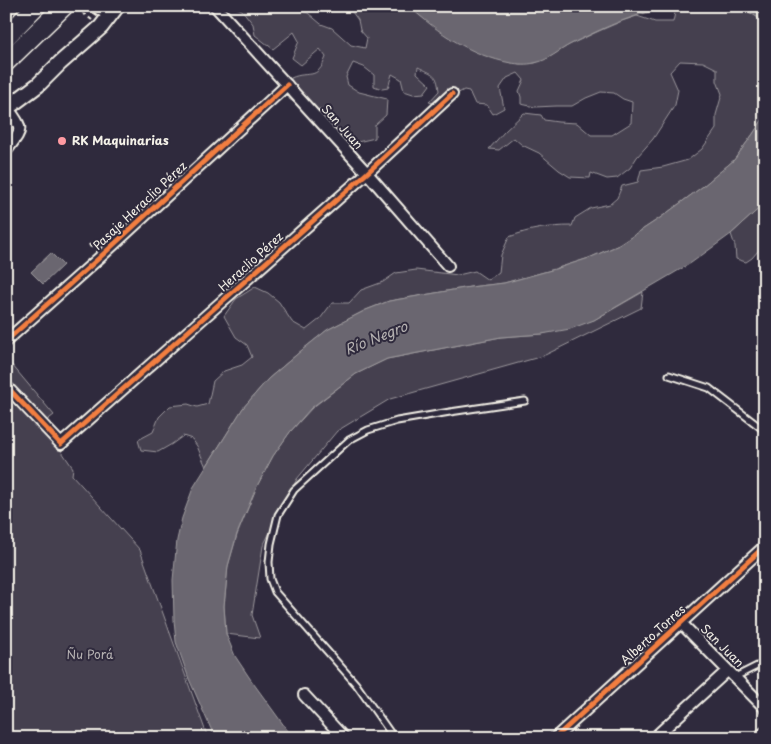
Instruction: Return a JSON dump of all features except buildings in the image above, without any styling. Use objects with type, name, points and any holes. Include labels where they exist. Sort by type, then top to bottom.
[{"type":"highway","points":[[6,37],[36,6]]},
{"type":"highway","points":[[6,62],[64,6]]},
{"type":"street","points":[[6,151],[19,134],[20,125],[7,108],[38,85],[101,27],[114,10],[98,6]]},
{"type":"street","name":"San Juan","points":[[215,6],[367,173],[448,266]]},
{"type":"street","name":"Pasaje Heraclio Pérez","points":[[6,341],[287,85]]},
{"type":"street","name":"Heraclio Pérez","points":[[6,386],[61,444],[367,173],[452,94]]},
{"type":"street","name":"Alberto Torres","points":[[555,738],[765,546]]},
{"type":"street","name":"San Juan","points":[[681,623],[765,708]]},
{"type":"street","points":[[654,738],[731,674]]},
{"type":"street","points":[[304,695],[344,738]]},
{"type":"street","points":[[758,738],[765,732]]},
{"type":"lane","points":[[668,375],[709,388],[765,431]]},
{"type":"lane","points":[[394,738],[356,684],[275,592],[270,579],[269,562],[278,515],[294,490],[349,440],[368,430],[406,420],[525,401]]},
{"type":"lane","points":[[731,674],[765,662]]},
{"type":"path","points":[[75,6],[97,24]]},
{"type":"green space","points":[[232,6],[287,6],[308,13],[321,24],[332,28],[351,45],[365,48],[367,38],[360,30],[358,20],[349,8],[323,11],[321,6],[409,6],[420,16],[519,64],[535,63],[599,31],[637,16],[655,22],[673,22],[676,8],[700,6],[746,10],[760,19],[765,26],[765,116],[734,160],[702,187],[619,245],[589,258],[504,283],[389,301],[366,310],[327,330],[268,379],[243,408],[206,467],[192,439],[183,436],[158,452],[141,450],[138,440],[153,432],[159,417],[170,406],[188,404],[197,407],[208,404],[213,381],[224,371],[242,365],[252,357],[247,345],[236,337],[224,316],[236,299],[255,287],[268,293],[279,302],[292,322],[306,330],[320,319],[332,303],[349,303],[361,290],[383,282],[396,273],[416,270],[458,275],[475,271],[488,280],[499,272],[501,255],[509,237],[540,228],[572,226],[575,218],[591,208],[610,204],[617,198],[622,186],[638,182],[641,170],[663,167],[688,160],[702,149],[716,129],[716,115],[722,94],[717,81],[717,69],[703,62],[680,61],[670,72],[678,90],[675,105],[653,139],[630,168],[617,178],[607,179],[591,173],[590,178],[570,177],[539,153],[522,145],[514,138],[499,150],[489,149],[524,113],[541,115],[544,120],[577,123],[591,135],[612,135],[631,123],[632,102],[614,93],[601,92],[572,106],[535,107],[521,104],[519,91],[524,80],[518,73],[507,78],[500,88],[504,108],[493,114],[487,105],[475,104],[469,91],[464,90],[438,104],[429,102],[439,91],[437,81],[434,75],[418,67],[417,73],[430,85],[424,93],[413,94],[404,91],[401,79],[392,74],[388,88],[382,89],[374,86],[374,75],[364,67],[353,63],[346,77],[348,85],[359,92],[387,99],[386,115],[375,125],[375,138],[353,143],[340,133],[328,116],[321,110],[304,109],[289,99],[291,78],[316,73],[323,65],[326,57],[320,49],[301,65],[292,58],[299,41],[294,32],[273,49],[255,35],[253,24],[242,10]]},
{"type":"green space","points":[[765,203],[765,243],[746,262],[736,259],[735,246],[731,234]]},
{"type":"green space","points":[[643,292],[641,308],[543,356],[390,399],[337,431],[297,479],[263,546],[252,615],[260,638],[226,634],[224,606],[228,566],[237,535],[257,486],[273,456],[290,432],[312,408],[356,374],[387,359],[501,337],[542,334],[594,320]]},
{"type":"green space","name":"Ñu Porá","points":[[6,364],[12,365],[54,415],[38,427],[56,443],[73,468],[72,475],[140,550],[208,738],[6,738]]},
{"type":"water","points":[[409,6],[698,6],[659,10],[632,17],[581,39],[544,60],[525,64],[497,60],[469,49],[444,34]]},
{"type":"water","points":[[700,6],[765,6],[765,26],[760,19],[746,10]]},
{"type":"water","name":"Río Negro","points":[[765,116],[765,203],[731,234],[691,263],[594,320],[570,329],[542,334],[501,337],[387,359],[356,374],[311,408],[290,432],[273,456],[257,486],[237,534],[228,566],[224,606],[226,634],[235,656],[293,738],[215,738],[189,679],[176,642],[173,580],[177,540],[182,518],[193,488],[243,408],[268,379],[327,330],[366,310],[389,301],[504,283],[589,258],[619,245],[702,187],[734,160]]},
{"type":"water","points":[[51,253],[63,265],[43,284],[31,272]]},
{"type":"cycle path","points":[[6,341],[287,85]]},
{"type":"cycle path","points":[[6,386],[61,444],[367,173],[452,94]]},
{"type":"cycle path","points":[[555,738],[765,546]]},
{"type":"place","name":"RK Maquinarias","points":[[62,141]]}]
